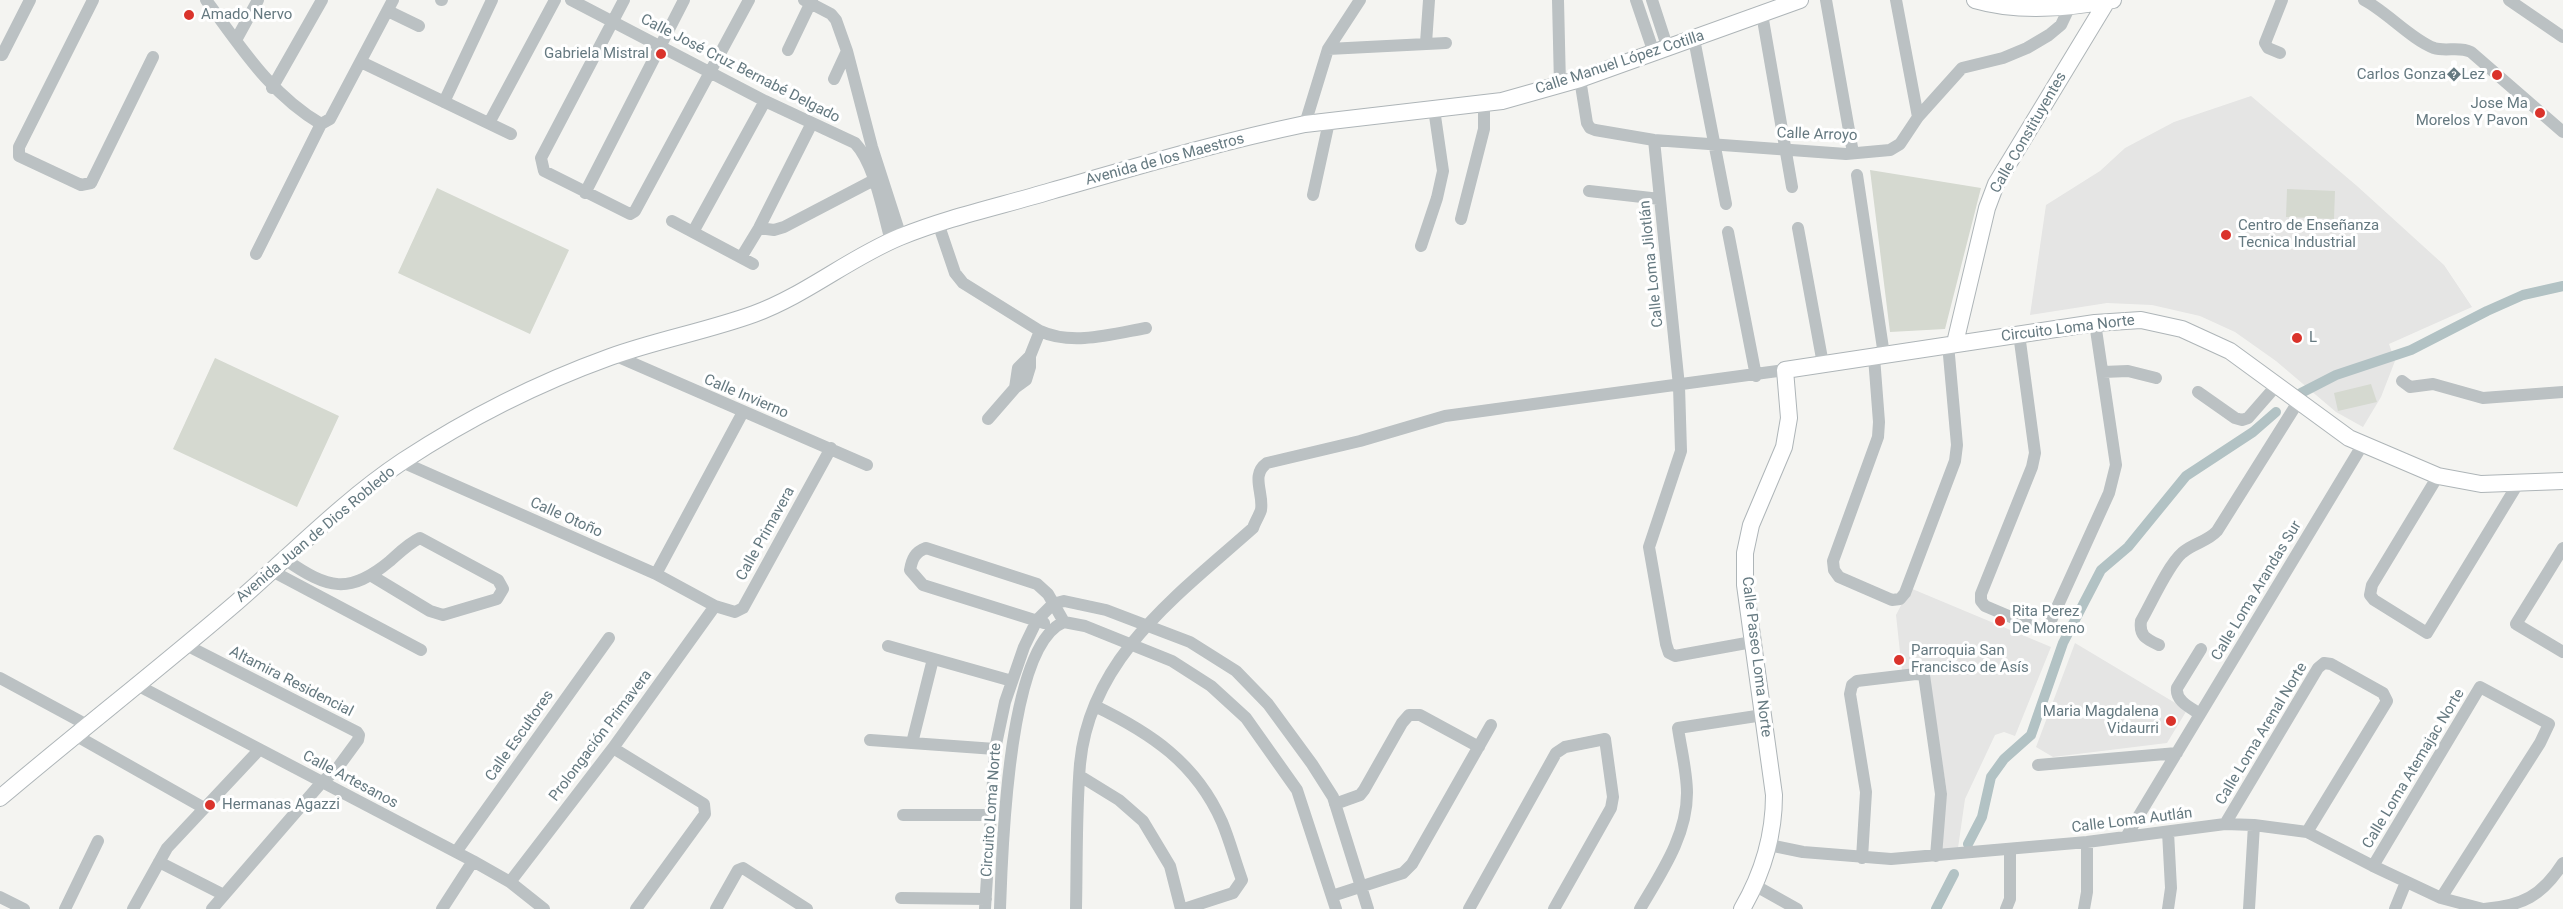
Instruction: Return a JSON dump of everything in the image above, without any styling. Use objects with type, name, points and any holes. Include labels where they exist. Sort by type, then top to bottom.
[{"type":"street","points":[[2,55],[30,0]]},
{"type":"street","points":[[93,0],[18,152],[19,156],[81,185],[92,183],[153,57]]},
{"type":"street","points":[[206,0],[272,88],[321,124]]},
{"type":"street","points":[[236,40],[258,0]]},
{"type":"street","points":[[272,88],[322,0]]},
{"type":"street","points":[[444,102],[492,0]]},
{"type":"street","points":[[489,123],[555,0]]},
{"type":"street","name":"Calle José Cruz Bernabé Delgado","points":[[571,0],[765,101],[867,149]]},
{"type":"street","points":[[624,0],[541,158],[541,164],[544,171],[630,214],[635,211],[749,0]]},
{"type":"street","points":[[585,193],[662,48],[684,0]]},
{"type":"street","points":[[1305,124],[1328,49],[1360,0]]},
{"type":"street","points":[[1426,43],[1429,0]]},
{"type":"street","points":[[1558,0],[1560,86]]},
{"type":"street","points":[[1636,0],[1661,51]]},
{"type":"street","points":[[1652,0],[1661,51]]},
{"type":"street","name":"Calle Manuel López Cotilla","points":[[1434,110],[1502,101],[1560,86],[1800,0]]},
{"type":"street","points":[[1826,0],[1853,153]]},
{"type":"street","points":[[1896,0],[1918,117]]},
{"type":"street","points":[[1975,0],[1993,5],[2014,6],[2070,6],[2110,1]]},
{"type":"street","points":[[2280,53],[2268,48],[2265,44],[2282,0]]},
{"type":"street","points":[[2364,0],[2435,48],[2465,49],[2471,52],[2563,132]]},
{"type":"street","points":[[2509,0],[2563,37]]},
{"type":"street","points":[[788,50],[808,1],[831,14],[836,20],[848,51],[874,180],[896,239]]},
{"type":"street","name":"Calle Constituyentes","points":[[1952,344],[1987,208],[1996,184],[2110,1]]},
{"type":"street","points":[[256,254],[321,124],[330,119],[391,5],[419,26]]},
{"type":"street","name":"Calle Arroyo","points":[[1580,79],[1590,128],[1654,140],[1785,150],[1853,153],[1890,150],[1900,144],[1918,117],[1962,68],[2003,58],[2027,48],[2061,25],[2070,6]]},
{"type":"street","points":[[1762,14],[1792,187]]},
{"type":"street","points":[[1694,39],[1726,204]]},
{"type":"street","points":[[1328,49],[1446,43]]},
{"type":"street","points":[[834,79],[848,51]]},
{"type":"street","points":[[362,62],[511,134]]},
{"type":"street","points":[[693,232],[765,101]]},
{"type":"street","points":[[1461,219],[1484,129],[1484,103]]},
{"type":"street","points":[[1421,246],[1437,198],[1443,171],[1434,110]]},
{"type":"street","name":"Avenida de los Maestros","points":[[896,239],[938,223],[1144,164],[1305,124],[1434,110]]},
{"type":"street","points":[[1313,195],[1329,122]]},
{"type":"street","points":[[741,256],[759,228],[812,123]]},
{"type":"street","name":"Calle Loma Jilotlán","points":[[1654,140],[1679,386],[1681,451],[1649,547],[1669,653],[1675,656],[1752,642]]},
{"type":"street","points":[[867,149],[896,239]]},
{"type":"street","points":[[1857,175],[1879,356],[1879,422],[1878,437],[1833,561],[1834,570],[1839,577],[1892,600],[1900,599],[1905,592],[1955,461],[1957,445],[1952,344]]},
{"type":"street","points":[[759,228],[774,230],[784,227],[874,180]]},
{"type":"street","points":[[1588,191],[1660,199]]},
{"type":"street","points":[[672,221],[753,264]]},
{"type":"street","points":[[938,223],[940,235],[958,279],[1040,331],[1051,336],[1089,338],[1146,328]]},
{"type":"street","points":[[1798,228],[1823,364]]},
{"type":"street","points":[[1728,232],[1756,376]]},
{"type":"street","name":"Avenida Juan de Dios Robledo","points":[[0,798],[272,571],[291,564],[331,518],[402,462],[472,420],[549,380],[614,356],[754,314],[811,286],[896,239]]},
{"type":"street","name":"Circuito Loma Norte","points":[[1076,909],[1080,776],[1086,732],[1095,706],[1115,663],[1145,625],[1253,528],[1261,510],[1257,480],[1259,472],[1267,463],[1360,441],[1445,416],[1527,403],[1756,376],[2096,322],[2141,320],[2182,329],[2230,351],[2349,438],[2438,476],[2481,484],[2563,481]]},
{"type":"street","points":[[2019,334],[2035,453],[2032,467],[1981,594],[1981,601],[1985,606],[2039,629],[2045,629],[2049,625],[2100,513],[2114,477],[2115,453],[2096,322]]},
{"type":"street","points":[[988,419],[1015,388],[1026,380],[1030,367],[1030,356],[1040,331]]},
{"type":"street","name":"Calle Invierno","points":[[614,356],[867,465]]},
{"type":"street","name":"Calle Paseo Loma Norte","points":[[1742,909],[1756,886],[1769,845],[1774,817],[1745,585],[1745,553],[1751,525],[1784,447],[1790,418],[1785,370]]},
{"type":"street","points":[[2103,372],[2128,370],[2156,378]]},
{"type":"street","points":[[2402,381],[2410,387],[2433,384],[2483,398],[2563,392]]},
{"type":"street","points":[[2198,392],[2235,418],[2242,420],[2248,418],[2276,386]]},
{"type":"street","points":[[2159,645],[2145,638],[2140,631],[2141,621],[2162,584],[2183,552],[2212,537],[2217,531],[2298,402]]},
{"type":"street","points":[[656,574],[743,412]]},
{"type":"street","name":"Calle Loma Arandas Sur","points":[[2126,837],[2363,444]]},
{"type":"street","name":"Calle Primavera","points":[[715,606],[735,612],[743,608],[831,448]]},
{"type":"street","name":"Calle Otoño","points":[[402,462],[656,574],[715,606]]},
{"type":"street","points":[[2438,476],[2372,585],[2370,594],[2374,600],[2427,633],[2519,482]]},
{"type":"street","points":[[291,564],[333,586],[372,576],[420,538],[498,580],[503,589],[497,599],[443,615],[430,611],[372,576]]},
{"type":"street","points":[[1058,624],[1048,594],[1036,584],[926,548],[918,551],[912,560],[910,570],[923,585],[1037,620],[1058,624],[1085,626],[1172,661],[1211,686],[1246,718],[1297,790],[1336,909]]},
{"type":"street","points":[[2563,548],[2516,624],[2563,652]]},
{"type":"street","points":[[272,571],[421,650]]},
{"type":"street","points":[[1053,604],[1072,602],[1106,610],[1190,642],[1236,670],[1268,704],[1312,764],[1335,804],[1368,909]]},
{"type":"street","name":"Circuito Loma Norte","points":[[986,899],[995,749],[1012,681],[1037,620],[1053,604]]},
{"type":"street","name":"Prolongación Primavera","points":[[510,882],[613,748],[715,606]]},
{"type":"street","name":"Circuito Loma Norte","points":[[1000,909],[1008,772],[1014,730],[1036,657],[1058,624]]},
{"type":"street","name":"Calle Escultores","points":[[456,852],[609,638]]},
{"type":"street","name":"Altamira Residencial","points":[[186,645],[357,732],[358,740],[336,770],[322,782]]},
{"type":"street","points":[[888,646],[1012,681]]},
{"type":"street","points":[[2200,714],[2180,700],[2176,694],[2177,688],[2201,649]]},
{"type":"street","points":[[912,743],[933,659]]},
{"type":"street","name":"Calle Loma Arenal Norte","points":[[2225,824],[2318,668],[2324,663],[2331,664],[2383,693],[2387,701],[2307,831]]},
{"type":"street","points":[[1862,858],[1866,792],[1850,694],[1852,685],[1857,681],[1924,675],[1941,794],[1936,856]]},
{"type":"street","points":[[0,678],[204,808]]},
{"type":"street","name":"Calle Artesanos","points":[[137,685],[473,861],[510,882],[544,909]]},
{"type":"street","name":"Calle Loma Atemajac Norte","points":[[2373,866],[2480,687],[2549,724],[2540,743],[2441,898]]},
{"type":"street","points":[[1080,776],[1119,800],[1143,821],[1170,866],[1183,909],[1233,893],[1242,880],[1222,822],[1193,774],[1158,741],[1095,706]]},
{"type":"street","points":[[1335,804],[1360,795],[1402,723],[1409,716],[1420,715],[1479,747]]},
{"type":"street","points":[[1640,909],[1674,850],[1683,826],[1687,792],[1678,728],[1763,715]]},
{"type":"street","points":[[1332,896],[1403,873],[1412,864],[1491,725]]},
{"type":"street","points":[[870,740],[995,749]]},
{"type":"street","points":[[1469,909],[1561,748],[1605,740],[1613,797],[1611,808],[1554,909]]},
{"type":"street","points":[[613,748],[704,804],[706,809],[705,814],[636,909]]},
{"type":"street","points":[[133,909],[167,848],[259,750]]},
{"type":"street","points":[[2038,765],[2177,753]]},
{"type":"street","points":[[212,909],[322,782]]},
{"type":"street","points":[[903,815],[991,815]]},
{"type":"street","name":"Calle Loma Autlán","points":[[1769,845],[1892,864],[1936,856],[2087,842],[2225,824],[2254,825],[2307,831],[2441,898],[2483,909],[2508,907],[2527,900],[2545,887],[2563,863]]},
{"type":"street","points":[[2249,909],[2254,825]]},
{"type":"street","points":[[2168,832],[2171,888],[2168,909]]},
{"type":"street","points":[[65,909],[98,841]]},
{"type":"street","points":[[2084,909],[2087,892],[2087,842]]},
{"type":"street","points":[[2006,909],[2010,899],[2010,849]]},
{"type":"street","points":[[442,909],[473,861]]},
{"type":"street","points":[[159,862],[224,895]]},
{"type":"street","points":[[716,909],[738,870],[743,868],[807,909]]},
{"type":"street","points":[[2395,909],[2406,882]]},
{"type":"street","points":[[1756,886],[1797,909]]},
{"type":"street","points":[[901,898],[986,899],[1001,887]]},
{"type":"street","points":[[0,897],[24,909]]},
{"type":"shaded area","name":"Centro de Enseñanza Tecnica Industrial","points":[[2251,96],[2357,186],[2444,265],[2472,307],[2389,344],[2395,361],[2381,397],[2363,427],[2336,412],[2276,361],[2235,332],[2200,316],[2152,305],[2107,303],[2030,315],[2046,205],[2100,171],[2125,148],[2174,122]]},
{"type":"shaded area","points":[[1870,170],[1981,188],[1945,329],[1890,332]]},
{"type":"shaded area","points":[[437,188],[569,250],[530,334],[398,273]]},
{"type":"shaded area","points":[[2287,189],[2335,191],[2334,219],[2286,217]]},
{"type":"shaded area","points":[[215,358],[339,416],[297,507],[173,449]]},
{"type":"shaded area","points":[[2371,384],[2377,402],[2338,411],[2334,393]]},
{"type":"shaded area","points":[[1910,588],[2051,647],[2015,736],[2004,732],[1995,735],[1965,799],[1958,848],[1940,850],[1947,793],[1927,667],[1902,671],[1896,615]]},
{"type":"shaded area","points":[[2075,643],[2187,710],[2167,743],[2053,757],[2036,747]]},
{"type":"waterway","points":[[2301,393],[2336,375],[2411,350],[2523,295],[2563,286]]},
{"type":"waterway","points":[[1968,844],[1982,817],[1991,777],[2004,759],[2031,735],[2063,643],[2101,570],[2128,547],[2186,476],[2253,432],[2276,412]]},
{"type":"waterway","points":[[1936,909],[1954,874]]},
{"type":"place","name":"Amado Nervo","points":[[189,15]]},
{"type":"place","name":"Gabriela Mistral","points":[[661,54]]},
{"type":"place","name":"Carlos Gonza�Lez","points":[[2497,75]]},
{"type":"place","name":"Jose Ma Morelos Y Pavon","points":[[2540,113]]},
{"type":"place","name":"Centro de Enseñanza Tecnica Industrial","points":[[2226,235]]},
{"type":"place","name":"L","points":[[2297,338]]},
{"type":"place","name":"Rita Perez De Moreno","points":[[2000,621]]},
{"type":"place","name":"Parroquia San Francisco de Asís","points":[[1899,660]]},
{"type":"place","name":"Maria Magdalena Vidaurri","points":[[2171,721]]},
{"type":"place","name":"Hermanas Agazzi","points":[[210,805]]}]
